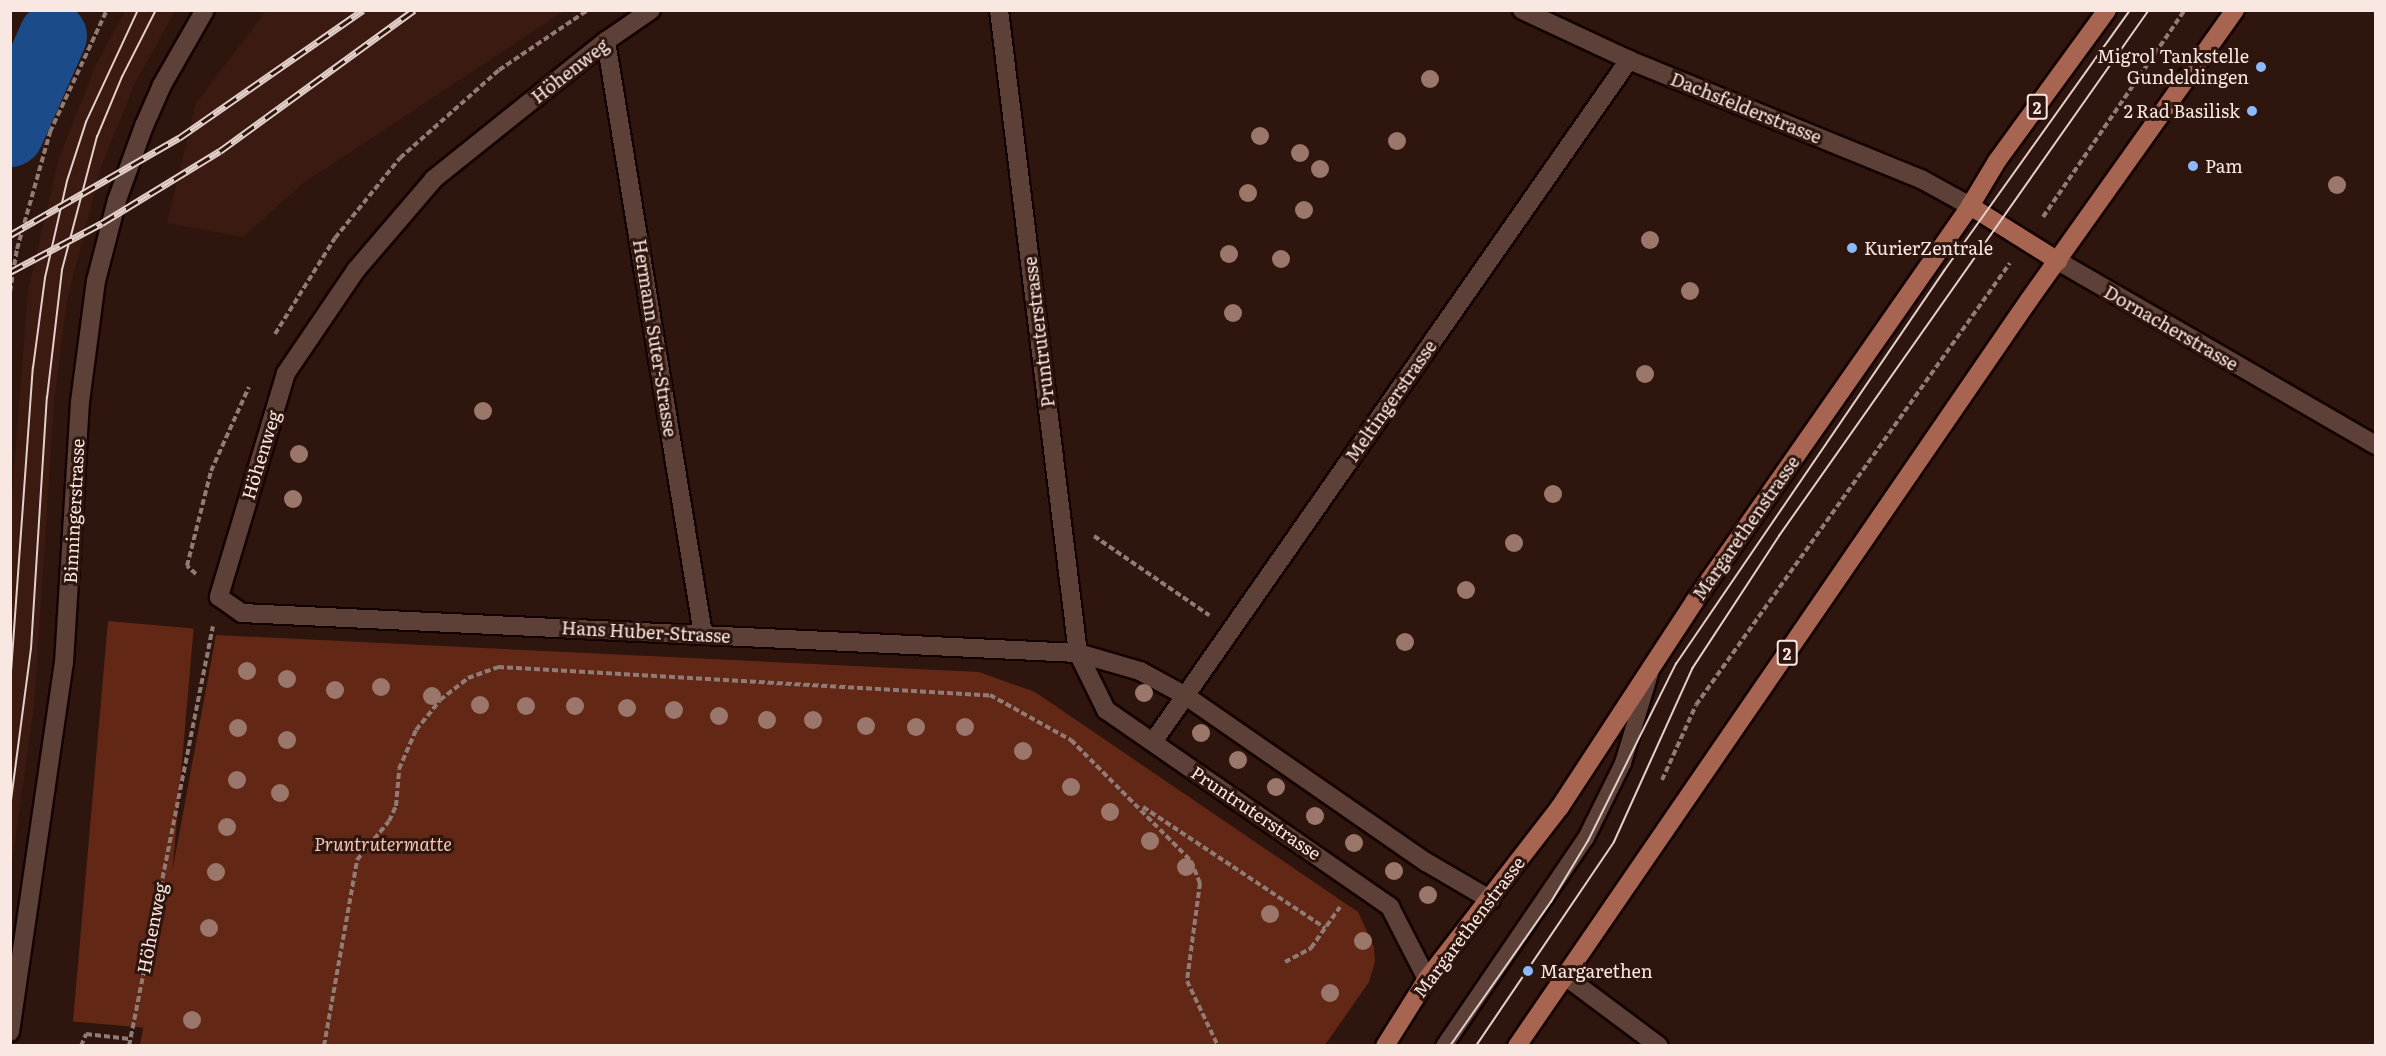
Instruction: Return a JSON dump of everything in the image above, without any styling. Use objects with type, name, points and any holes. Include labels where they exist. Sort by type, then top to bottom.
[{"type":"main road","name":"Margarethenstrasse","points":[[1385,1046],[1427,979],[1491,900],[1650,673],[1694,602],[1970,206],[1997,161],[2107,10]]},
{"type":"main road","name":"2","points":[[1517,1046],[2058,261],[2235,10]]},
{"type":"main road","name":"Dornacherstrasse","points":[[1970,206],[2058,261]]},
{"type":"street","name":"Binningerstrasse","points":[[10,1032],[64,663],[81,391],[96,280],[117,200],[144,126],[162,85],[205,10]]},
{"type":"street","name":"Höhenweg","points":[[219,597],[286,373],[356,270],[434,179],[606,41],[651,10]]},
{"type":"street","name":"Pruntruterstrasse","points":[[999,10],[1078,652],[1106,710],[1390,907],[1427,979]]},
{"type":"street","name":"Dachsfelderstrasse","points":[[1522,10],[1629,60],[1921,179],[1970,206]]},
{"type":"street","name":"Hermann Suter-Strasse","points":[[606,41],[703,634]]},
{"type":"street","name":"Meltingerstrasse","points":[[1153,742],[1629,60]]},
{"type":"street","name":"Dornacherstrasse","points":[[2058,261],[2376,445]]},
{"type":"street","name":"Hans Huber-Strasse","points":[[219,597],[242,613],[1078,652]]},
{"type":"street","points":[[1078,652],[1140,671],[1186,696],[1426,862],[1491,900]]},
{"type":"street","points":[[1565,976],[1659,1046]]},
{"type":"lane","points":[[1444,1046],[1586,838],[1623,763],[1650,673]]},
{"type":"path","points":[[10,292],[17,249],[50,132],[107,10]]},
{"type":"path","points":[[1657,790],[1696,705],[2026,241],[2185,10]]},
{"type":"path","points":[[1061,514],[1231,631]]},
{"type":"path","name":"Höhenweg","points":[[129,1046],[219,597]]},
{"type":"path","points":[[324,1046],[357,860],[389,821],[396,806],[399,769],[416,730],[440,700],[468,678],[498,667],[990,695],[1071,740],[1138,804],[1191,861],[1200,883],[1187,981],[1218,1046]]},
{"type":"path","points":[[1138,804],[1325,928]]},
{"type":"path","points":[[1285,962],[1311,948],[1357,882]]},
{"type":"path","points":[[81,1046],[86,1034],[130,1039]]},
{"type":"shaded area","points":[[125,11],[175,11],[135,83],[101,167],[67,300],[54,403],[34,706],[11,871],[10,522],[28,291],[59,158],[95,67]]},
{"type":"shaded area","points":[[266,11],[564,11],[302,184],[243,237],[167,223],[196,103]]},
{"type":"green space","points":[[108,621],[194,628],[159,1029],[73,1021]]},
{"type":"green space","name":"Pruntrutermatte","points":[[216,635],[979,672],[1035,692],[1358,912],[1374,947],[1375,962],[1369,982],[1325,1045],[140,1045]]},
{"type":"waterway","points":[[10,133],[53,36]]},
{"type":"tram line","points":[[10,686],[33,368],[45,278],[67,181],[86,122],[138,10]]},
{"type":"tram line","points":[[10,808],[31,649],[47,398],[62,270],[97,137],[122,77],[156,10]]},
{"type":"tram line","points":[[1450,1046],[1551,902],[1588,841],[1676,664],[1944,271],[2130,10]]},
{"type":"tram line","points":[[1476,1046],[1614,842],[1692,669],[1779,536],[2149,10]]},
{"type":"railway","points":[[10,235],[179,138],[363,10]]},
{"type":"railway","points":[[10,272],[102,223],[220,151],[414,10]]},
{"type":"place","name":"Migrol Tankstelle Gundeldingen","points":[[2261,67]]},
{"type":"place","name":"2 Rad Basilisk","points":[[2252,111]]},
{"type":"place","name":"Pam","points":[[2193,166]]},
{"type":"place","name":"KurierZentrale","points":[[1852,248]]},
{"type":"place","name":"Margarethen","points":[[1528,971]]}]
